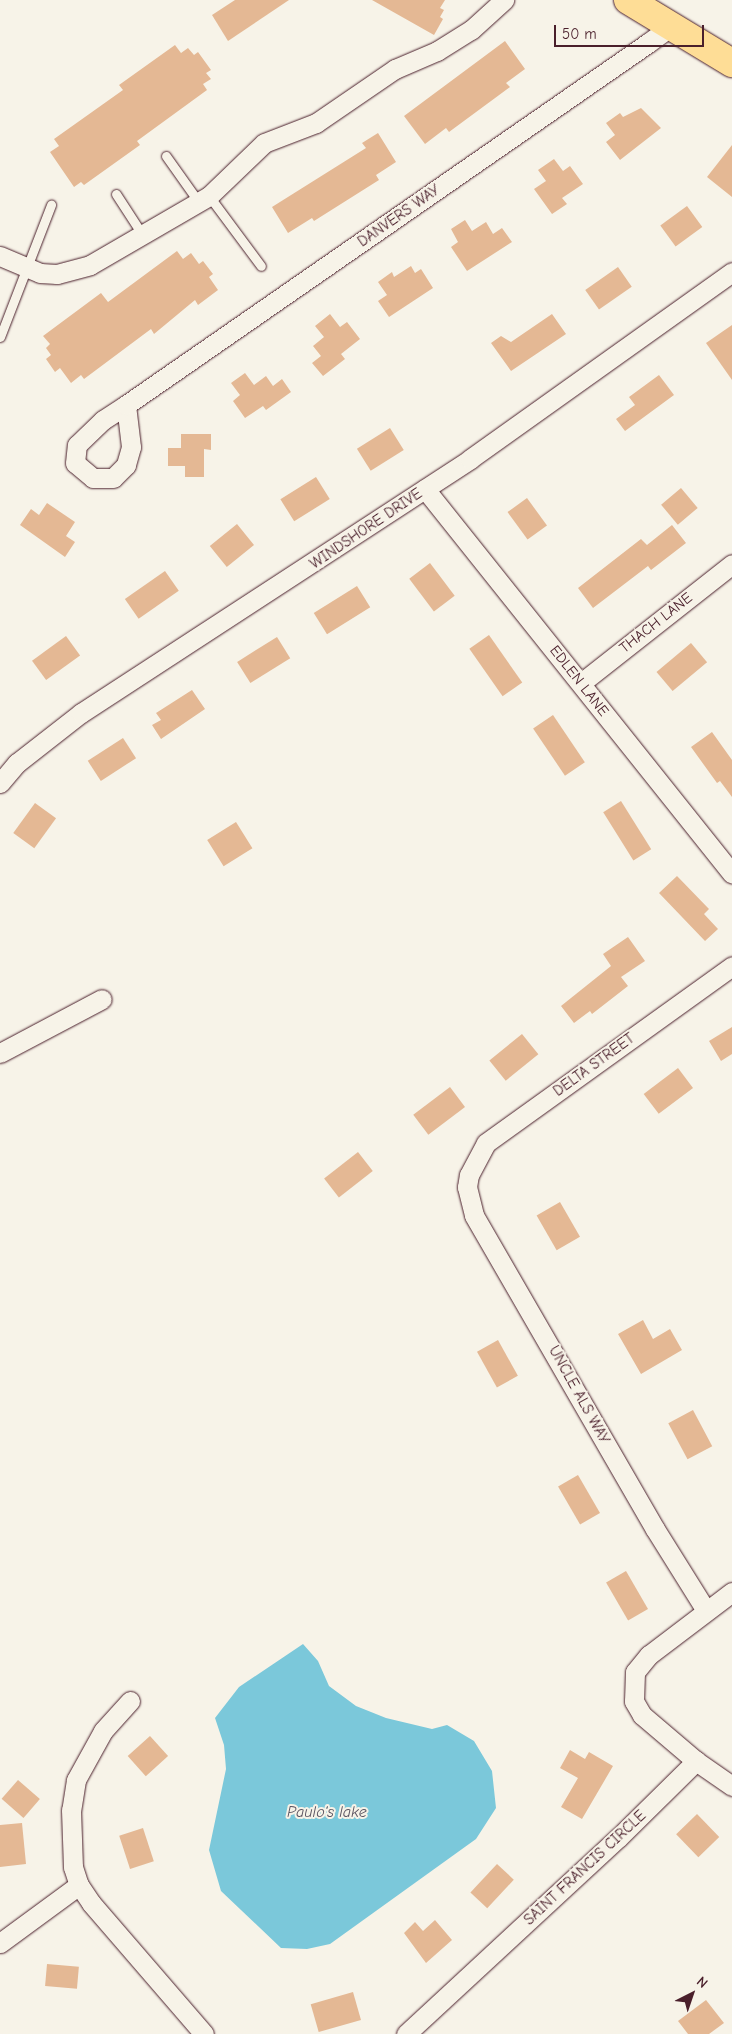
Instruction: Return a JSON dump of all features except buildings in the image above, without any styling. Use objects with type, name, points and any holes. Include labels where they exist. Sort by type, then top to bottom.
[{"type":"main road","points":[[628,0],[732,63]]},
{"type":"street","points":[[0,256],[28,268],[57,274],[71,272],[90,265],[204,198],[264,143],[316,123],[395,69],[437,50],[472,30],[504,0]]},
{"type":"street","name":"DANVERS WAY","points":[[126,405],[672,26]]},
{"type":"street","name":"WINDSHORE DRIVE","points":[[0,783],[16,763],[81,713],[425,489],[732,272]]},
{"type":"street","name":"EDLEN LANE","points":[[425,489],[732,874]]},
{"type":"street","name":"THACH LANE","points":[[581,683],[732,564]]},
{"type":"street","name":"DELTA STREET","points":[[469,1175],[486,1143],[732,966]]},
{"type":"street","points":[[0,1052],[102,999]]},
{"type":"street","name":"UNCLE ALS WAY","points":[[469,1175],[469,1199],[474,1215],[655,1529],[705,1609]]},
{"type":"street","points":[[732,1592],[705,1609],[641,1662],[635,1672],[634,1698],[649,1724],[696,1761],[732,1786]]},
{"type":"street","points":[[130,1701],[103,1731],[76,1780],[71,1810],[72,1866],[79,1885],[119,1938],[204,2034]]},
{"type":"street","name":"SAINT FRANCIS CIRCLE","points":[[406,2034],[618,1838],[696,1761]]},
{"type":"street","points":[[0,1943],[79,1885]]},
{"type":"lane","points":[[166,156],[262,266]]},
{"type":"lane","points":[[116,194],[142,234]]},
{"type":"lane","points":[[0,337],[51,205]]},
{"type":"water","name":"Paulo's lake","points":[[303,1644],[318,1661],[329,1686],[356,1706],[386,1718],[432,1729],[447,1725],[474,1741],[492,1771],[496,1808],[476,1839],[330,1944],[307,1949],[281,1948],[221,1891],[209,1850],[226,1769],[224,1745],[215,1718],[239,1687]]}]
